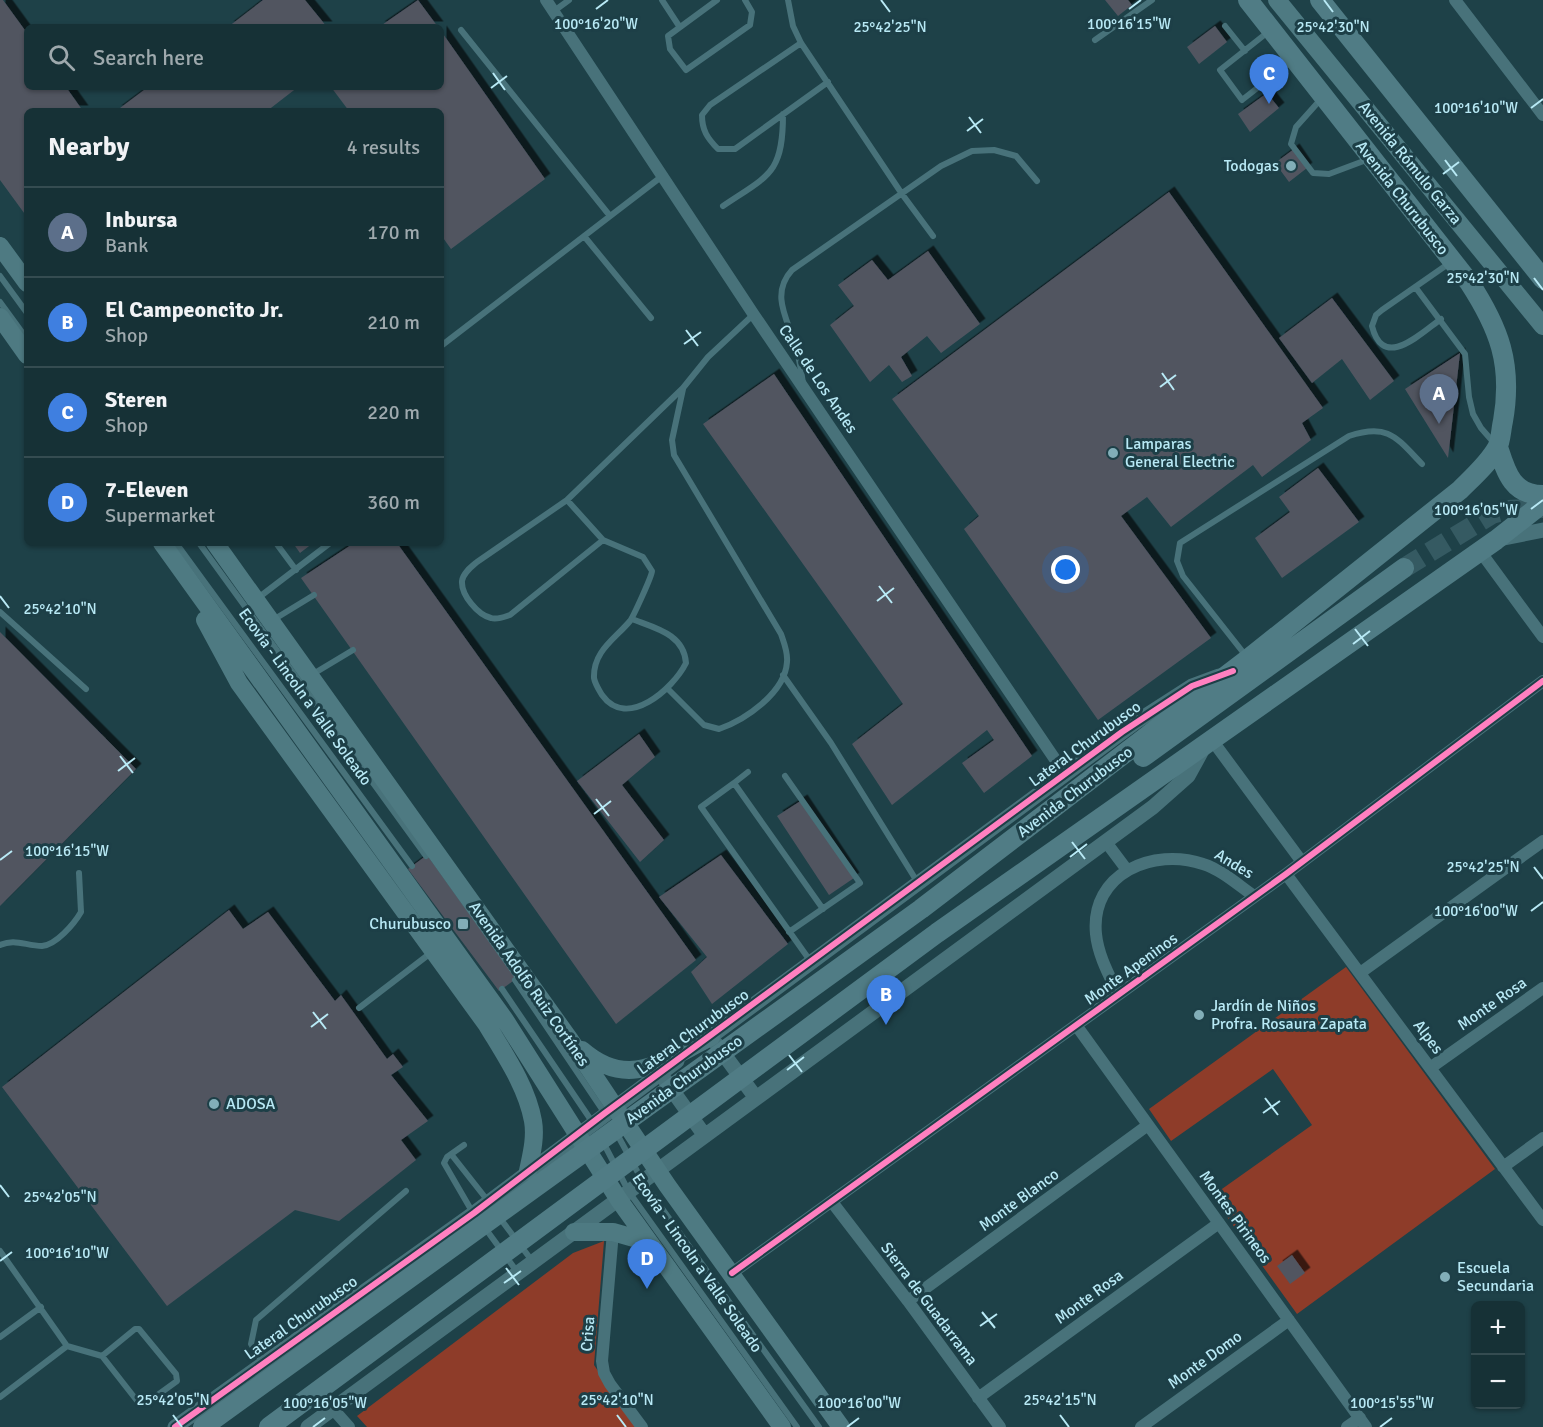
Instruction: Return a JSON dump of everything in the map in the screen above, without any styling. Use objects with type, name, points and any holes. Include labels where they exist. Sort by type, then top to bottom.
[{"type":"highway","name":"Avenida Churubusco","points":[[203,1427],[921,909],[1241,665],[1461,490],[1498,447],[1504,414],[1506,380],[1500,338],[1482,302],[1248,0]]},
{"type":"highway","points":[[1320,0],[1540,273]]},
{"type":"highway","points":[[1498,447],[1506,472],[1518,489],[1527,494],[1543,495]]},
{"type":"highway","name":"Avenida Churubusco","points":[[269,1427],[937,933],[1488,546],[1543,503]]},
{"type":"highway","points":[[1096,776],[1112,774],[1140,759],[1404,568]]},
{"type":"main road","name":"Avenida Rómulo Garza","points":[[1277,0],[1543,326]]},
{"type":"main road","points":[[0,246],[24,279]]},
{"type":"main road","points":[[0,317],[24,351]]},
{"type":"main road","points":[[169,546],[239,683],[487,1026],[524,1091],[534,1122],[533,1147],[528,1172]]},
{"type":"main road","points":[[169,546],[505,1020],[577,1134],[624,1196],[648,1242],[782,1427]]},
{"type":"main road","name":"Avenida Adolfo Ruiz Cortínes","points":[[214,546],[570,1040],[604,1114],[658,1171],[841,1427]]},
{"type":"main road","points":[[570,1040],[598,1064],[614,1070],[635,1071],[711,1037]]},
{"type":"main road","points":[[574,1232],[613,1232],[648,1242]]},
{"type":"street","name":"Calle de Los Andes","points":[[546,0],[754,315],[1065,774]]},
{"type":"street","points":[[1455,0],[1543,115]]},
{"type":"street","points":[[1543,530],[1488,546],[1543,636]]},
{"type":"street","name":"Lateral Churubusco","points":[[175,1427],[262,1362],[474,1213],[577,1134],[1065,774],[1192,686],[1241,665]]},
{"type":"street","name":"Monte Apeninos","points":[[732,1273],[1286,874],[1543,681]]},
{"type":"street","points":[[308,1427],[1106,842],[1179,786],[1209,743],[1302,862]]},
{"type":"street","points":[[1360,973],[1543,841]]},
{"type":"street","points":[[1106,842],[1127,870]]},
{"type":"street","name":"Andes","points":[[1118,994],[1103,963],[1096,933],[1103,897],[1112,883],[1127,870],[1153,859],[1184,859],[1205,865],[1254,896]]},
{"type":"street","name":"Alpes","points":[[1286,874],[1543,1220]]},
{"type":"street","name":"Monte Rosa","points":[[1430,1068],[1543,988]]},
{"type":"street","name":"Montes Pirineos","points":[[1076,1025],[1363,1422]]},
{"type":"street","points":[[711,1037],[756,1098]]},
{"type":"street","points":[[660,1073],[705,1136]]},
{"type":"street","name":"Monte Blanco","points":[[908,1301],[1148,1125]]},
{"type":"street","points":[[1503,1167],[1543,1137]]},
{"type":"street","name":"Sierra de Guadarrama","points":[[832,1202],[908,1301],[999,1427]]},
{"type":"street","name":"Monte Rosa","points":[[978,1398],[1219,1222]]},
{"type":"street","name":"Crisa","points":[[613,1232],[602,1361],[604,1373],[610,1384],[642,1427]]},
{"type":"street","name":"Monte Domo","points":[[1141,1427],[1289,1320]]},
{"type":"street","points":[[333,1409],[350,1427]]},
{"type":"street","points":[[1347,1427],[1363,1422]]},
{"type":"lane","points":[[554,11],[569,0]]},
{"type":"lane","points":[[662,0],[679,26]]},
{"type":"lane","points":[[717,0],[668,36],[667,42],[686,70],[750,25],[752,12],[745,0]]},
{"type":"lane","points":[[788,0],[793,26],[801,43],[902,194],[933,236]]},
{"type":"lane","points":[[1095,40],[1152,0]]},
{"type":"lane","points":[[1225,26],[1245,51]]},
{"type":"lane","points":[[461,30],[610,216]]},
{"type":"lane","points":[[1271,30],[1220,70],[1242,100],[1294,59]]},
{"type":"lane","points":[[801,43],[710,105],[702,115],[702,127],[718,149],[735,149],[828,82]]},
{"type":"lane","points":[[1323,96],[1296,127],[1291,144],[1313,173],[1329,174],[1371,158]]},
{"type":"lane","points":[[723,206],[764,178],[777,165],[783,134],[783,114]]},
{"type":"lane","points":[[804,387],[798,353],[782,310],[780,296],[786,277],[950,161],[983,149],[1005,152],[1016,156],[1037,181]]},
{"type":"lane","points":[[444,344],[662,177]]},
{"type":"lane","points":[[584,236],[651,318]]},
{"type":"lane","points":[[1441,319],[1404,345],[1394,349],[1388,349],[1377,340],[1372,326],[1377,315],[1451,262]]},
{"type":"lane","points":[[0,276],[24,309]]},
{"type":"lane","points":[[1416,288],[1465,354],[1468,397],[1473,414],[1481,428],[1498,447]]},
{"type":"lane","points":[[0,302],[24,335]]},
{"type":"lane","points":[[603,540],[510,615],[492,619],[471,604],[463,588],[462,580],[466,572],[567,501],[683,388],[708,357],[754,315]]},
{"type":"lane","points":[[668,689],[704,724],[719,729],[745,717],[777,688],[787,663],[782,634],[674,455],[672,440],[683,388]]},
{"type":"lane","points":[[1241,665],[1184,576],[1177,561],[1180,543],[1339,442],[1359,432],[1369,429],[1383,430],[1396,437],[1422,464]]},
{"type":"lane","points":[[567,501],[603,540],[635,553],[650,566],[652,576],[639,597],[632,619],[602,651],[594,678],[607,702],[617,706],[644,705],[668,689],[686,663],[683,648],[663,631],[632,619]]},
{"type":"lane","name":"Ecovía - Lincoln a Valle Soleado","points":[[169,546],[412,866]]},
{"type":"lane","points":[[214,546],[426,856]]},
{"type":"lane","points":[[278,546],[296,570]]},
{"type":"lane","points":[[255,600],[326,546]]},
{"type":"lane","points":[[271,622],[314,595]]},
{"type":"lane","points":[[0,612],[86,689]]},
{"type":"lane","points":[[310,676],[353,650]]},
{"type":"lane","points":[[783,675],[831,743],[918,884]]},
{"type":"lane","points":[[748,772],[701,807],[811,962]]},
{"type":"lane","points":[[785,776],[860,883],[789,932]]},
{"type":"lane","points":[[734,783],[823,909]]},
{"type":"lane","points":[[0,945],[9,940],[40,946],[50,945],[81,912],[79,873]]},
{"type":"lane","points":[[359,1008],[434,951]]},
{"type":"lane","points":[[515,980],[604,1114],[643,1182],[819,1427]]},
{"type":"lane","name":"Ecovía - Lincoln a Valle Soleado","points":[[502,989],[604,1114],[624,1196],[699,1293],[797,1427]]},
{"type":"lane","points":[[464,1145],[444,1160],[445,1168],[518,1274]]},
{"type":"lane","points":[[451,1154],[533,1262]]},
{"type":"lane","points":[[262,1362],[252,1344],[256,1320],[406,1191]]},
{"type":"lane","points":[[0,1251],[67,1346],[102,1356],[138,1402],[143,1404],[177,1381],[176,1374],[140,1329],[135,1329],[102,1356]]},
{"type":"lane","points":[[0,1337],[41,1307]]},
{"type":"lane","points":[[0,1397],[67,1346]]},
{"type":"shaded area","points":[[1346,967],[1495,1169],[1297,1314],[1212,1196],[1312,1125],[1273,1069],[1171,1141],[1149,1109]]},
{"type":"shaded area","points":[[604,1241],[594,1365],[636,1427],[367,1427],[357,1416],[573,1253]]},
{"type":"building","points":[[0,0],[3,0],[24,29],[24,90],[68,90],[81,108],[24,108],[24,213],[0,180]]},
{"type":"building","points":[[263,0],[305,0],[325,24],[232,24]]},
{"type":"building","points":[[418,0],[436,24],[383,24]]},
{"type":"building","points":[[1105,0],[1128,0],[1132,5],[1118,16]]},
{"type":"building","points":[[1215,26],[1227,42],[1199,64],[1187,47]]},
{"type":"building","points":[[444,35],[545,179],[451,249],[444,239],[444,108],[347,108],[333,90],[444,90]]},
{"type":"building","points":[[144,90],[294,90],[271,108],[120,108]]},
{"type":"building","points":[[1267,93],[1279,108],[1250,132],[1238,114]]},
{"type":"building","name":"Todogas","points":[[1294,149],[1307,168],[1289,182],[1275,163]]},
{"type":"building","name":"Lamparas General Electric","points":[[1169,192],[1323,408],[1302,423],[1311,440],[1262,477],[1253,465],[1171,527],[1147,497],[1121,516],[1211,638],[1098,720],[964,529],[979,516],[892,399]]},
{"type":"building","points":[[928,251],[980,324],[941,353],[927,336],[901,357],[912,376],[902,382],[889,365],[870,382],[830,325],[854,306],[838,285],[872,260],[888,280]]},
{"type":"building","points":[[1332,298],[1394,381],[1370,400],[1342,359],[1312,383],[1279,338]]},
{"type":"building","points":[[1460,353],[1448,458],[1405,389]]},
{"type":"building","points":[[774,374],[1032,756],[984,793],[962,763],[994,740],[987,730],[892,805],[852,744],[903,704],[703,424]]},
{"type":"building","points":[[1318,468],[1359,522],[1282,578],[1255,538],[1290,512],[1279,497]]},
{"type":"building","points":[[295,546],[309,546],[300,553]]},
{"type":"building","points":[[349,546],[399,546],[696,960],[616,1024],[301,578]]},
{"type":"building","points":[[0,632],[136,769],[0,906]]},
{"type":"building","points":[[639,734],[655,757],[622,785],[664,840],[640,862],[577,781]]},
{"type":"building","points":[[802,800],[854,878],[829,895],[777,816]]},
{"type":"building","name":"Churubusco","points":[[427,855],[516,979],[499,991],[408,869]]},
{"type":"building","points":[[721,855],[788,944],[712,1004],[691,972],[707,957],[659,897]]},
{"type":"building","name":"ADOSA","points":[[229,910],[243,929],[268,912],[335,1001],[341,995],[387,1059],[393,1054],[403,1067],[391,1075],[428,1121],[401,1140],[416,1160],[339,1221],[295,1210],[167,1306],[2,1087]]},
{"type":"building","points":[[1292,1255],[1305,1273],[1290,1284],[1277,1266]]},
{"type":"tunnel","points":[[1404,568],[1492,514],[1506,510],[1543,508]]},
{"type":"cycle path","points":[[175,1427],[474,1213],[605,1113],[1122,732],[1192,686],[1233,671]]},
{"type":"cycle path","points":[[732,1273],[1286,874],[1543,681]]},
{"type":"place","name":"Steren","points":[[1269,104]]},
{"type":"place","name":"Todogas","points":[[1291,166]]},
{"type":"place","name":"Inbursa","points":[[1439,424]]},
{"type":"place","name":"Lamparas General Electric","points":[[1113,453]]},
{"type":"place","name":"Churubusco","points":[[463,924]]},
{"type":"place","name":"Jardín de Niños Profra. Rosaura Zapata","points":[[1199,1015]]},
{"type":"place","name":"El Campeoncito Jr.","points":[[886,1025]]},
{"type":"place","name":"ADOSA","points":[[214,1104]]},
{"type":"place","name":"Escuela Secundaria","points":[[1445,1277]]},
{"type":"place","name":"7-Eleven","points":[[647,1289]]}]
